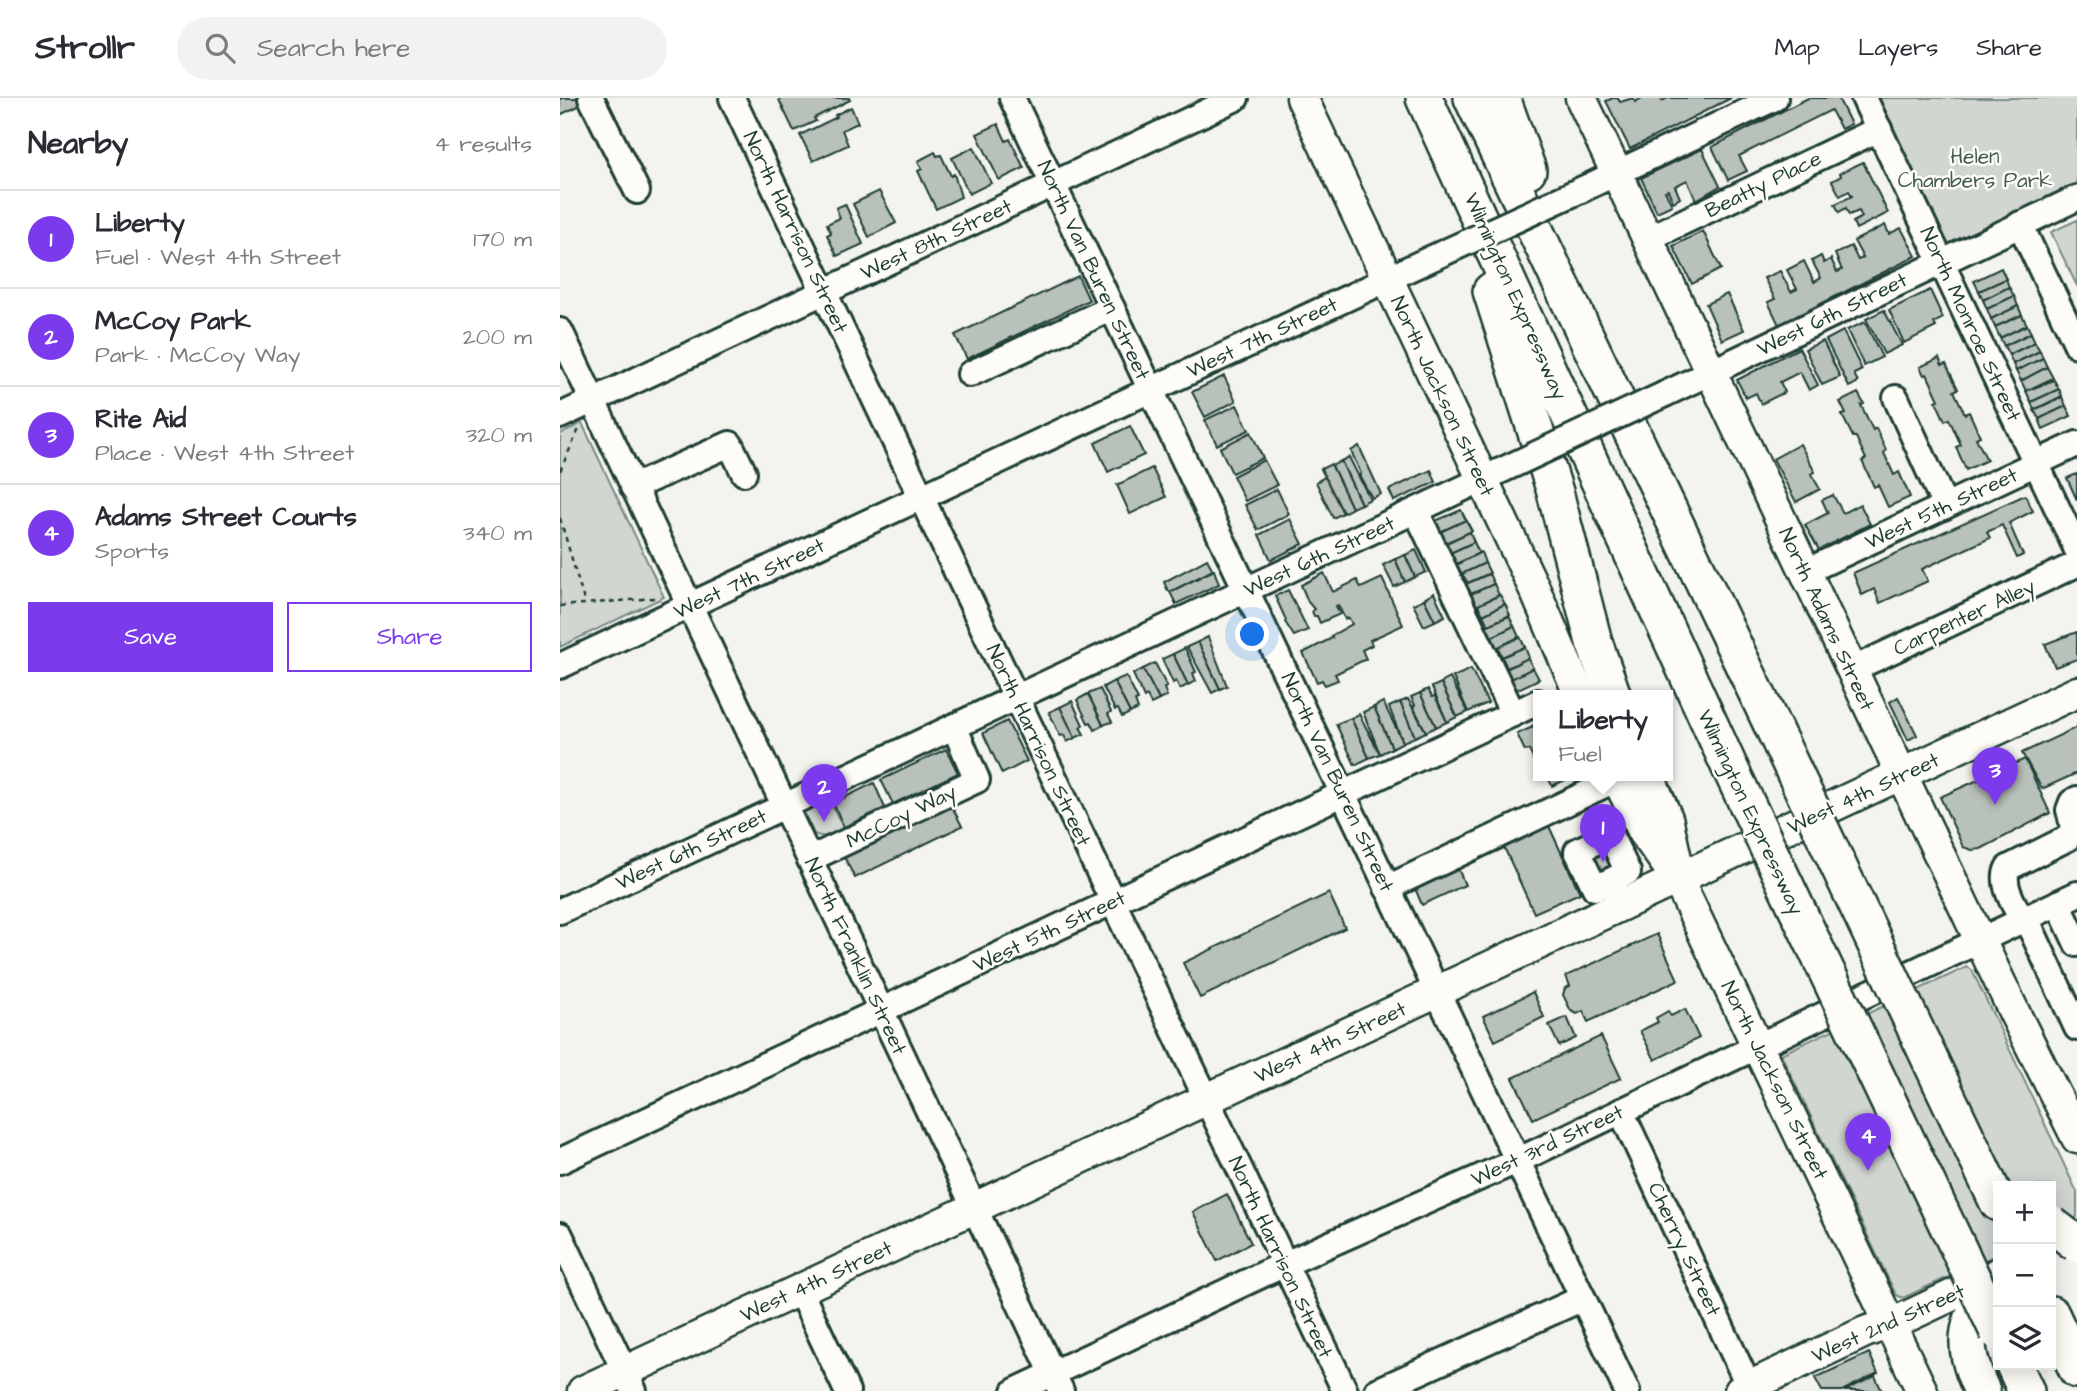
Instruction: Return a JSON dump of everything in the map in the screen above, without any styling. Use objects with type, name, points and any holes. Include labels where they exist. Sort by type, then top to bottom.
[{"type":"highway","points":[[1408,98],[1496,301],[1555,492],[1594,642],[1611,690]]},
{"type":"highway","name":"Wilmington Expressway","points":[[1424,98],[1730,768],[1993,1321]]},
{"type":"highway","name":"Wilmington Expressway","points":[[1472,98],[1993,1192]]},
{"type":"highway","points":[[1502,98],[1553,235],[1622,390],[1658,484]]},
{"type":"highway","points":[[1630,781],[1665,820],[1678,880]]},
{"type":"highway","points":[[1941,1083],[2014,1181]]},
{"type":"highway","points":[[2056,1228],[2077,1244]]},
{"type":"highway","points":[[1982,1391],[1970,1362],[1967,1336],[1975,1313],[1993,1283]]},
{"type":"highway","points":[[2056,1325],[2077,1370]]},
{"type":"highway","points":[[2016,1370],[2026,1391]]},
{"type":"main road","name":"North Jackson Street","points":[[1302,98],[1396,275],[1490,476],[1535,590],[1568,690]]},
{"type":"main road","name":"North Adams Street","points":[[1580,98],[1979,940],[2077,1138]]},
{"type":"main road","name":"West 4th Street","points":[[583,1391],[629,1381],[799,1289],[1438,991],[1617,893],[1678,880],[2077,692]]},
{"type":"main road","name":"North Jackson Street","points":[[1627,781],[1647,837],[1678,880],[1922,1391]]},
{"type":"main road","points":[[2056,1247],[2077,1237]]},
{"type":"main road","name":"West 2nd Street","points":[[1745,1389],[1865,1332],[1993,1277]]},
{"type":"street","points":[[591,98],[637,191]]},
{"type":"street","name":"North Harrison Street","points":[[732,98],[1345,1391]]},
{"type":"street","name":"North Van Buren Street","points":[[1012,98],[1627,1391]]},
{"type":"street","name":"West 8th Street","points":[[566,422],[593,401],[1236,98]]},
{"type":"street","name":"West 7th Street","points":[[560,666],[1775,98]]},
{"type":"street","name":"North Monroe Street","points":[[1864,98],[2077,550]]},
{"type":"street","name":"Beatty Place","points":[[1647,239],[1878,129]]},
{"type":"street","name":"West 6th Street","points":[[560,911],[1665,394],[2077,198]]},
{"type":"street","points":[[2020,224],[2077,345]]},
{"type":"street","points":[[970,374],[1112,308]]},
{"type":"street","name":"North Franklin Street","points":[[560,331],[1057,1382]]},
{"type":"street","points":[[1896,398],[1945,506]]},
{"type":"street","name":"West 5th Street","points":[[1805,572],[2077,443]]},
{"type":"street","points":[[633,486],[730,444],[744,473]]},
{"type":"street","points":[[1416,511],[1513,714]]},
{"type":"street","name":"Carpenter Alley","points":[[1851,670],[2077,564]]},
{"type":"street","name":"West 5th Street","points":[[560,1161],[1533,704]]},
{"type":"street","name":"McCoy Way","points":[[810,859],[977,780],[954,726]]},
{"type":"street","points":[[1387,888],[1617,781]]},
{"type":"street","points":[[2077,799],[2069,810],[2073,823],[2072,833],[2068,838],[2008,868],[2004,876],[2077,1028]]},
{"type":"street","points":[[1617,893],[1628,872],[1601,860],[1647,837]]},
{"type":"street","points":[[2068,899],[2077,944]]},
{"type":"street","name":"West 3rd Street","points":[[1015,1391],[1057,1382],[1285,1264],[1519,1160],[2068,899]]},
{"type":"street","name":"Cherry Street","points":[[1621,1111],[1745,1389]]},
{"type":"street","points":[[560,1235],[629,1381]]},
{"type":"street","points":[[799,1289],[847,1391]]},
{"type":"street","points":[[1377,1391],[1583,1298]]},
{"type":"path","points":[[560,471],[582,423],[566,422]]},
{"type":"path","points":[[560,518],[585,604]]},
{"type":"path","points":[[560,606],[664,597],[652,603]]},
{"type":"green space","name":"Helen Chambers Park","points":[[1864,98],[2077,98],[2077,198],[1941,261]]},
{"type":"green space","points":[[2077,220],[2077,286],[2051,232]]},
{"type":"green space","points":[[582,423],[664,597],[560,647],[560,434]]},
{"type":"green space","points":[[828,797],[844,830],[829,836],[814,834],[804,812],[807,807]]},
{"type":"green space","points":[[1967,967],[1972,970],[2077,1192],[2077,1217],[2056,1227],[2056,1181],[1993,1181],[1993,1256],[1903,1298],[1896,1295],[1781,1054]]},
{"type":"building","points":[[560,98],[585,98],[587,102],[560,115]]},
{"type":"building","points":[[1618,98],[1620,102],[1633,98],[1635,102],[1642,98],[1660,98],[1662,101],[1668,98],[1731,98],[1630,149],[1606,101]]},
{"type":"building","points":[[1808,98],[1838,98],[1851,124],[1841,129],[1831,110],[1739,156],[1747,171],[1728,180],[1712,147]]},
{"type":"building","points":[[779,100],[850,100],[794,131]]},
{"type":"building","points":[[851,107],[858,123],[842,130],[848,145],[813,161],[800,135]]},
{"type":"building","points":[[998,124],[1006,141],[1010,139],[1024,168],[999,180],[977,134]]},
{"type":"building","points":[[974,147],[991,183],[969,194],[952,158]]},
{"type":"building","points":[[1702,149],[1720,186],[1696,200],[1687,180],[1675,186],[1680,198],[1673,202],[1668,190],[1665,191],[1672,205],[1657,212],[1641,178]]},
{"type":"building","points":[[935,152],[937,156],[941,155],[951,176],[954,174],[961,197],[936,209],[918,171],[922,169],[918,161]]},
{"type":"building","points":[[1863,162],[1888,213],[1856,229],[1853,222],[1862,217],[1859,211],[1849,215],[1846,208],[1839,212],[1835,204],[1852,196],[1849,191],[1840,196],[1832,181],[1841,176],[1840,173]]},
{"type":"building","points":[[879,191],[896,223],[869,237],[853,204]]},
{"type":"building","points":[[845,204],[863,244],[837,256],[827,235],[831,233],[827,224],[840,218],[836,208]]},
{"type":"building","points":[[1885,225],[1889,234],[1901,228],[1916,256],[1779,325],[1768,302],[1775,299],[1764,278],[1780,271],[1791,292],[1797,289],[1787,270],[1804,261],[1814,282],[1821,278],[1812,261],[1821,256],[1824,263],[1831,259],[1837,272],[1842,270],[1835,254],[1851,246],[1858,260],[1863,258],[1854,241]]},
{"type":"building","points":[[1703,231],[1721,269],[1692,284],[1673,246]]},
{"type":"building","points":[[2001,268],[2006,279],[1979,291],[1974,281]]},
{"type":"building","points":[[1078,276],[1089,300],[967,359],[955,335]]},
{"type":"building","points":[[2006,279],[2009,287],[1983,300],[1979,291]]},
{"type":"building","points":[[2009,287],[2014,296],[1987,309],[1983,300]]},
{"type":"building","points":[[1930,290],[1943,318],[1934,323],[1936,327],[1904,343],[1889,310]]},
{"type":"building","points":[[1727,294],[1744,330],[1722,340],[1706,304]]},
{"type":"building","points":[[2014,296],[2018,306],[1991,319],[1987,309]]},
{"type":"building","points":[[2018,306],[2022,315],[1995,327],[1991,319]]},
{"type":"building","points":[[1884,310],[1902,345],[1884,354],[1866,319]]},
{"type":"building","points":[[2022,315],[2027,325],[2000,338],[1995,327]]},
{"type":"building","points":[[1865,322],[1882,357],[1864,366],[1847,330]]},
{"type":"building","points":[[2027,325],[2031,333],[2004,346],[2000,338]]},
{"type":"building","points":[[1843,331],[1862,370],[1854,374],[1858,382],[1849,387],[1826,340]]},
{"type":"building","points":[[2031,333],[2035,342],[2009,355],[2004,346]]},
{"type":"building","points":[[1823,341],[1840,377],[1822,385],[1805,349]]},
{"type":"building","points":[[2035,342],[2040,351],[2013,364],[2009,355]]},
{"type":"building","points":[[1799,348],[1818,385],[1809,390],[1800,372],[1780,382],[1785,392],[1761,404],[1756,393],[1746,398],[1737,380]]},
{"type":"building","points":[[2040,351],[2043,358],[2016,371],[2013,364]]},
{"type":"building","points":[[1939,358],[1942,365],[1946,364],[1958,389],[1954,391],[1965,414],[1969,412],[1980,436],[1976,438],[1987,460],[1966,470],[1956,447],[1961,445],[1949,419],[1945,421],[1927,374],[1924,375],[1920,367]]},
{"type":"building","points":[[2043,358],[2047,367],[2021,381],[2016,371]]},
{"type":"building","points":[[2047,367],[2053,378],[2026,391],[2021,381]]},
{"type":"building","points":[[1224,376],[1236,401],[1205,417],[1192,392]]},
{"type":"building","points":[[2054,380],[2059,389],[2031,402],[2026,391]]},
{"type":"building","points":[[2059,389],[2062,396],[2034,410],[2031,402]]},
{"type":"building","points":[[1858,393],[1873,430],[1876,428],[1886,450],[1884,453],[1894,475],[1899,472],[1910,497],[1888,507],[1878,485],[1874,487],[1862,461],[1866,459],[1842,415],[1846,414],[1840,402]]},
{"type":"building","points":[[2062,397],[2066,406],[2039,419],[2034,410]]},
{"type":"building","points":[[1237,405],[1249,430],[1217,445],[1205,420]]},
{"type":"building","points":[[2066,406],[2071,416],[2043,429],[2039,419]]},
{"type":"building","points":[[1130,426],[1144,455],[1108,472],[1095,443]]},
{"type":"building","points":[[1251,432],[1263,458],[1232,473],[1220,448]]},
{"type":"building","points":[[1800,444],[1815,472],[1811,474],[1820,489],[1796,502],[1773,459]]},
{"type":"building","points":[[1359,446],[1381,494],[1372,498],[1359,475],[1361,474],[1351,451]]},
{"type":"building","points":[[1349,457],[1370,499],[1361,504],[1341,461]]},
{"type":"building","points":[[1264,460],[1277,485],[1245,501],[1233,476]]},
{"type":"building","points":[[1341,461],[1361,504],[1352,508],[1332,466]]},
{"type":"building","points":[[1331,464],[1352,508],[1343,513],[1321,469]]},
{"type":"building","points":[[1152,468],[1166,497],[1130,514],[1117,485]]},
{"type":"building","points":[[1431,470],[1436,482],[1394,501],[1389,490]]},
{"type":"building","points":[[2077,474],[2077,500],[2067,478]]},
{"type":"building","points":[[1325,477],[1343,513],[1333,518],[1316,482]]},
{"type":"building","points":[[1277,489],[1289,514],[1258,530],[1245,505]]},
{"type":"building","points":[[1833,495],[1843,513],[1860,504],[1870,524],[1819,550],[1805,525],[1828,513],[1822,500]]},
{"type":"building","points":[[2025,495],[2033,511],[2009,523],[2023,555],[2017,558],[2002,525],[1987,532],[1990,538],[1922,569],[1928,581],[1880,603],[1874,589],[1862,595],[1853,573]]},
{"type":"building","points":[[1461,510],[1466,520],[1438,533],[1433,522]]},
{"type":"building","points":[[1290,519],[1303,544],[1271,560],[1259,535]]},
{"type":"building","points":[[1466,520],[1472,531],[1443,544],[1438,533]]},
{"type":"building","points":[[1470,532],[1474,542],[1446,555],[1442,545]]},
{"type":"building","points":[[1474,542],[1479,553],[1452,566],[1446,555]]},
{"type":"building","points":[[1416,550],[1426,572],[1415,577],[1405,555]]},
{"type":"building","points":[[1481,552],[1485,563],[1458,576],[1454,566]]},
{"type":"building","points":[[1405,555],[1415,577],[1405,582],[1395,559]]},
{"type":"building","points":[[1207,559],[1213,570],[1170,592],[1167,589],[1164,582]]},
{"type":"building","points":[[1395,559],[1405,582],[1394,587],[1383,565]]},
{"type":"building","points":[[1485,563],[1490,573],[1468,583],[1462,574]]},
{"type":"building","points":[[1214,570],[1219,584],[1176,604],[1170,592]]},
{"type":"building","points":[[1324,573],[1333,592],[1357,580],[1361,588],[1382,578],[1403,625],[1370,640],[1372,645],[1362,650],[1366,659],[1335,674],[1338,680],[1325,685],[1322,680],[1317,682],[1303,653],[1352,624],[1349,618],[1345,619],[1338,605],[1336,606],[1340,614],[1320,623],[1317,616],[1314,616],[1314,609],[1301,585]]},
{"type":"building","points":[[1489,574],[1494,584],[1471,594],[1466,584]]},
{"type":"building","points":[[1494,584],[1499,595],[1477,606],[1471,594]]},
{"type":"building","points":[[1288,590],[1308,630],[1294,636],[1285,622],[1275,596]]},
{"type":"building","points":[[1434,593],[1445,616],[1435,621],[1424,599]]},
{"type":"building","points":[[1500,595],[1505,604],[1483,615],[1478,605]]},
{"type":"building","points":[[1424,599],[1435,621],[1424,626],[1413,604]]},
{"type":"building","points":[[1505,604],[1510,615],[1488,625],[1483,615]]},
{"type":"building","points":[[1509,616],[1514,626],[1492,637],[1486,626]]},
{"type":"building","points":[[1514,626],[1519,637],[1497,648],[1492,637]]},
{"type":"building","points":[[2077,632],[2077,659],[2055,667],[2045,644]]},
{"type":"building","points":[[1208,637],[1227,686],[1220,689],[1198,642]]},
{"type":"building","points":[[1520,637],[1525,647],[1502,657],[1498,647]]},
{"type":"building","points":[[1198,642],[1220,689],[1212,693],[1187,647]]},
{"type":"building","points":[[1525,647],[1529,658],[1507,668],[1502,657]]},
{"type":"building","points":[[1185,648],[1196,672],[1193,673],[1196,681],[1188,685],[1173,654]]},
{"type":"building","points":[[1173,654],[1188,685],[1180,689],[1176,681],[1173,683],[1162,659]]},
{"type":"building","points":[[1528,658],[1533,668],[1511,679],[1506,669]]},
{"type":"building","points":[[1155,663],[1167,687],[1164,688],[1167,696],[1159,700],[1143,669]]},
{"type":"building","points":[[1533,668],[1539,679],[1516,690],[1511,679]]},
{"type":"building","points":[[1143,669],[1159,700],[1151,704],[1147,696],[1144,698],[1133,674]]},
{"type":"building","points":[[1471,669],[1488,703],[1468,712],[1453,677]]},
{"type":"building","points":[[1126,676],[1138,700],[1135,701],[1138,709],[1130,713],[1114,681]]},
{"type":"building","points":[[1450,678],[1468,712],[1457,717],[1441,683]]},
{"type":"building","points":[[1114,681],[1130,713],[1122,717],[1118,709],[1115,710],[1103,687]]},
{"type":"building","points":[[1441,683],[1457,717],[1447,722],[1432,687]]},
{"type":"building","points":[[1100,689],[1111,712],[1108,714],[1112,722],[1103,725],[1088,694]]},
{"type":"building","points":[[1428,689],[1432,697],[1435,696],[1447,722],[1436,727],[1420,693]]},
{"type":"building","points":[[1420,693],[1436,727],[1426,732],[1411,697]]},
{"type":"building","points":[[1088,694],[1103,725],[1095,730],[1091,722],[1088,723],[1077,700]]},
{"type":"building","points":[[1898,697],[1917,735],[1908,740],[1890,702]]},
{"type":"building","points":[[1408,699],[1426,732],[1415,737],[1400,702]]},
{"type":"building","points":[[1072,701],[1083,725],[1080,727],[1084,734],[1075,738],[1060,707]]},
{"type":"building","points":[[1383,702],[1403,742],[1392,748],[1374,707]]},
{"type":"building","points":[[1400,702],[1415,737],[1403,742],[1389,707]]},
{"type":"building","points":[[1060,707],[1075,738],[1067,742],[1064,735],[1060,736],[1049,712]]},
{"type":"building","points":[[1374,707],[1392,748],[1380,754],[1363,712]]},
{"type":"building","points":[[1359,714],[1380,754],[1369,758],[1351,718]]},
{"type":"building","points":[[1351,718],[1369,758],[1355,765],[1336,724]]},
{"type":"building","points":[[1007,721],[1027,761],[1002,774],[983,733]]},
{"type":"building","points":[[1533,727],[1533,758],[1529,750],[1525,751],[1517,734]]},
{"type":"building","points":[[2077,727],[2077,773],[2042,789],[2022,753]]},
{"type":"building","points":[[946,749],[958,773],[893,804],[881,780]]},
{"type":"building","points":[[2025,759],[2050,813],[1981,849],[1963,847],[1940,797]]},
{"type":"building","points":[[1550,781],[1563,781],[1552,786]]},
{"type":"building","points":[[874,783],[885,808],[844,827],[833,803]]},
{"type":"building","points":[[950,803],[962,826],[855,878],[843,855]]},
{"type":"building","points":[[1548,824],[1580,893],[1534,913],[1503,845]]},
{"type":"building","points":[[1605,842],[1620,873],[1600,881],[1586,851]]},
{"type":"building","points":[[1457,866],[1465,885],[1422,905],[1414,886]]},
{"type":"building","points":[[1329,893],[1345,928],[1200,998],[1183,963]]},
{"type":"building","points":[[1657,934],[1678,980],[1588,1022],[1583,1011],[1577,1014],[1571,1011],[1563,995],[1565,988],[1570,986],[1566,976]]},
{"type":"building","points":[[1533,992],[1544,1017],[1495,1041],[1483,1016]]},
{"type":"building","points":[[1685,1009],[1699,1038],[1655,1060],[1640,1031],[1658,1022],[1656,1018],[1668,1011],[1671,1016]]},
{"type":"building","points":[[1567,1017],[1576,1038],[1559,1046],[1549,1025]]},
{"type":"building","points":[[1601,1036],[1621,1078],[1533,1119],[1513,1078]]},
{"type":"building","points":[[1227,1194],[1251,1243],[1217,1261],[1193,1212]]},
{"type":"building","points":[[1869,1353],[1878,1373],[1842,1391],[1822,1391],[1815,1378]]},
{"type":"building","points":[[1875,1376],[1882,1391],[1844,1391]]},
{"type":"tunnel","points":[[1590,865],[1609,856]]},
{"type":"place","name":"Rite Aid","points":[[1995,805]]},
{"type":"place","name":"McCoy Park","points":[[824,822]]},
{"type":"place","name":"Liberty","points":[[1603,862]]},
{"type":"place","name":"Adams Street Courts","points":[[1868,1171]]}]
